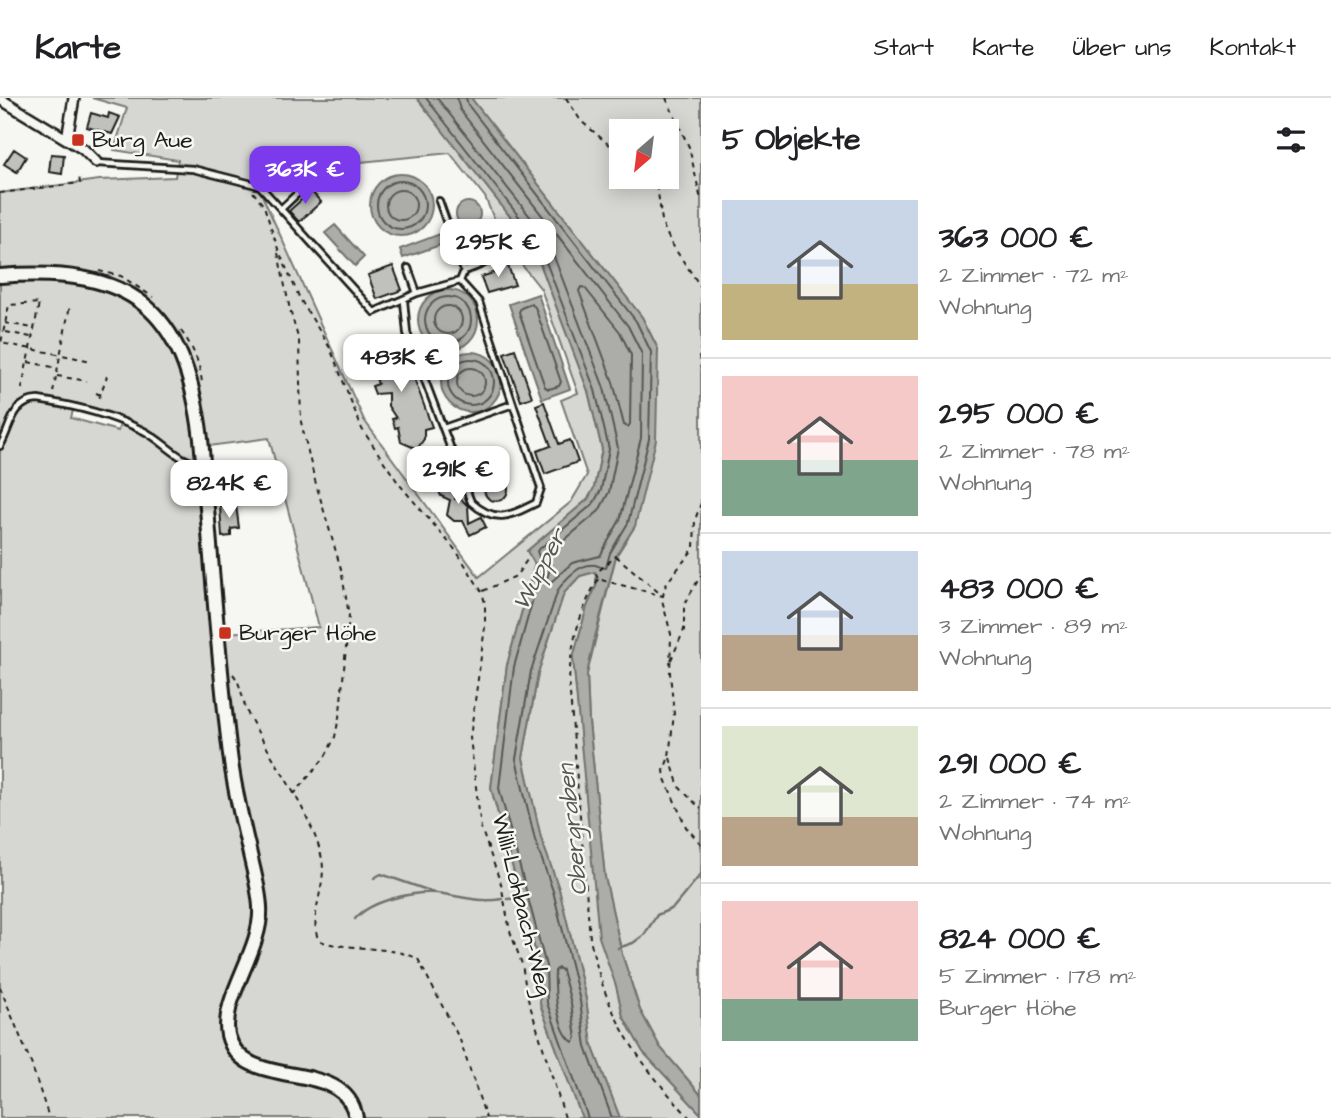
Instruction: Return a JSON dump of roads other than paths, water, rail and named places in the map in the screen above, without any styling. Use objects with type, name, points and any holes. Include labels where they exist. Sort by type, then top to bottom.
[{"type":"main road","points":[[0,276],[76,276],[102,282],[128,293],[152,312],[174,341],[187,369],[200,400],[203,464],[234,782],[261,912],[256,940],[230,1008],[228,1035],[236,1052],[248,1062],[320,1081],[341,1091],[351,1101],[356,1118]]},
{"type":"street","points":[[67,139],[74,98]]},
{"type":"street","points":[[0,99],[83,149],[96,163]]},
{"type":"lane","points":[[96,163],[193,169],[265,189],[374,312],[417,293],[460,281]]},
{"type":"lane","points":[[282,208],[302,190]]},
{"type":"lane","points":[[439,201],[464,271],[460,281]]},
{"type":"lane","points":[[464,271],[495,257],[500,249],[503,232]]},
{"type":"lane","points":[[408,268],[417,293]]},
{"type":"lane","points":[[404,301],[407,333],[471,502],[487,513],[508,517],[536,503],[541,493],[479,302],[460,281]]},
{"type":"lane","points":[[0,446],[13,416],[22,404],[38,400],[74,408],[143,430],[190,462],[203,464]]},
{"type":"lane","points":[[444,428],[513,404]]},
{"type":"water","name":"Wupper","points":[[417,98],[471,98],[642,317],[658,349],[656,440],[635,526],[616,556],[595,637],[587,674],[589,722],[605,877],[622,954],[640,1010],[660,1047],[701,1095],[701,1114],[643,1052],[623,1016],[599,937],[573,658],[587,607],[597,584],[595,572],[580,576],[564,593],[538,673],[523,758],[541,838],[559,889],[586,999],[592,1045],[620,1118],[582,1118],[540,1004],[540,968],[491,788],[507,665],[535,564],[527,551],[588,499],[594,488],[602,449],[588,391],[538,258],[523,233]]},
{"type":"water","points":[[401,174],[423,183],[432,205],[423,227],[401,236],[379,227],[370,205],[379,183]]},
{"type":"water","points":[[468,202],[479,209],[480,214],[473,225],[468,226],[457,219],[456,214],[463,203]]},
{"type":"water","points":[[335,225],[364,257],[355,266],[325,233]]},
{"type":"water","points":[[478,233],[489,240],[490,245],[483,256],[478,257],[467,250],[466,245],[473,234]]},
{"type":"water","points":[[440,234],[443,244],[403,258],[400,249]]},
{"type":"water","points":[[442,290],[454,290],[473,303],[478,320],[476,332],[465,345],[454,350],[442,350],[423,337],[418,326],[418,314],[431,295]]},
{"type":"water","points":[[538,294],[570,389],[542,399],[509,304]]},
{"type":"water","points":[[471,352],[483,354],[496,365],[501,382],[499,394],[488,407],[471,412],[459,410],[446,399],[441,382],[443,370],[454,357]]},
{"type":"waterway","points":[[374,878],[381,874],[433,892]]},
{"type":"waterway","points":[[618,948],[633,943],[644,935],[657,915],[673,908],[701,874]]},
{"type":"waterway","points":[[355,919],[381,902],[416,894],[437,893],[469,899],[502,899]]},
{"type":"waterway","points":[[507,899],[524,898]]},
{"type":"place","name":"Burg Aue","points":[[78,140]]},
{"type":"place","name":"Burger Höhe","points":[[225,633]]},
{"type":"water label","name":"Obergraben","points":[[573,830]]}]
